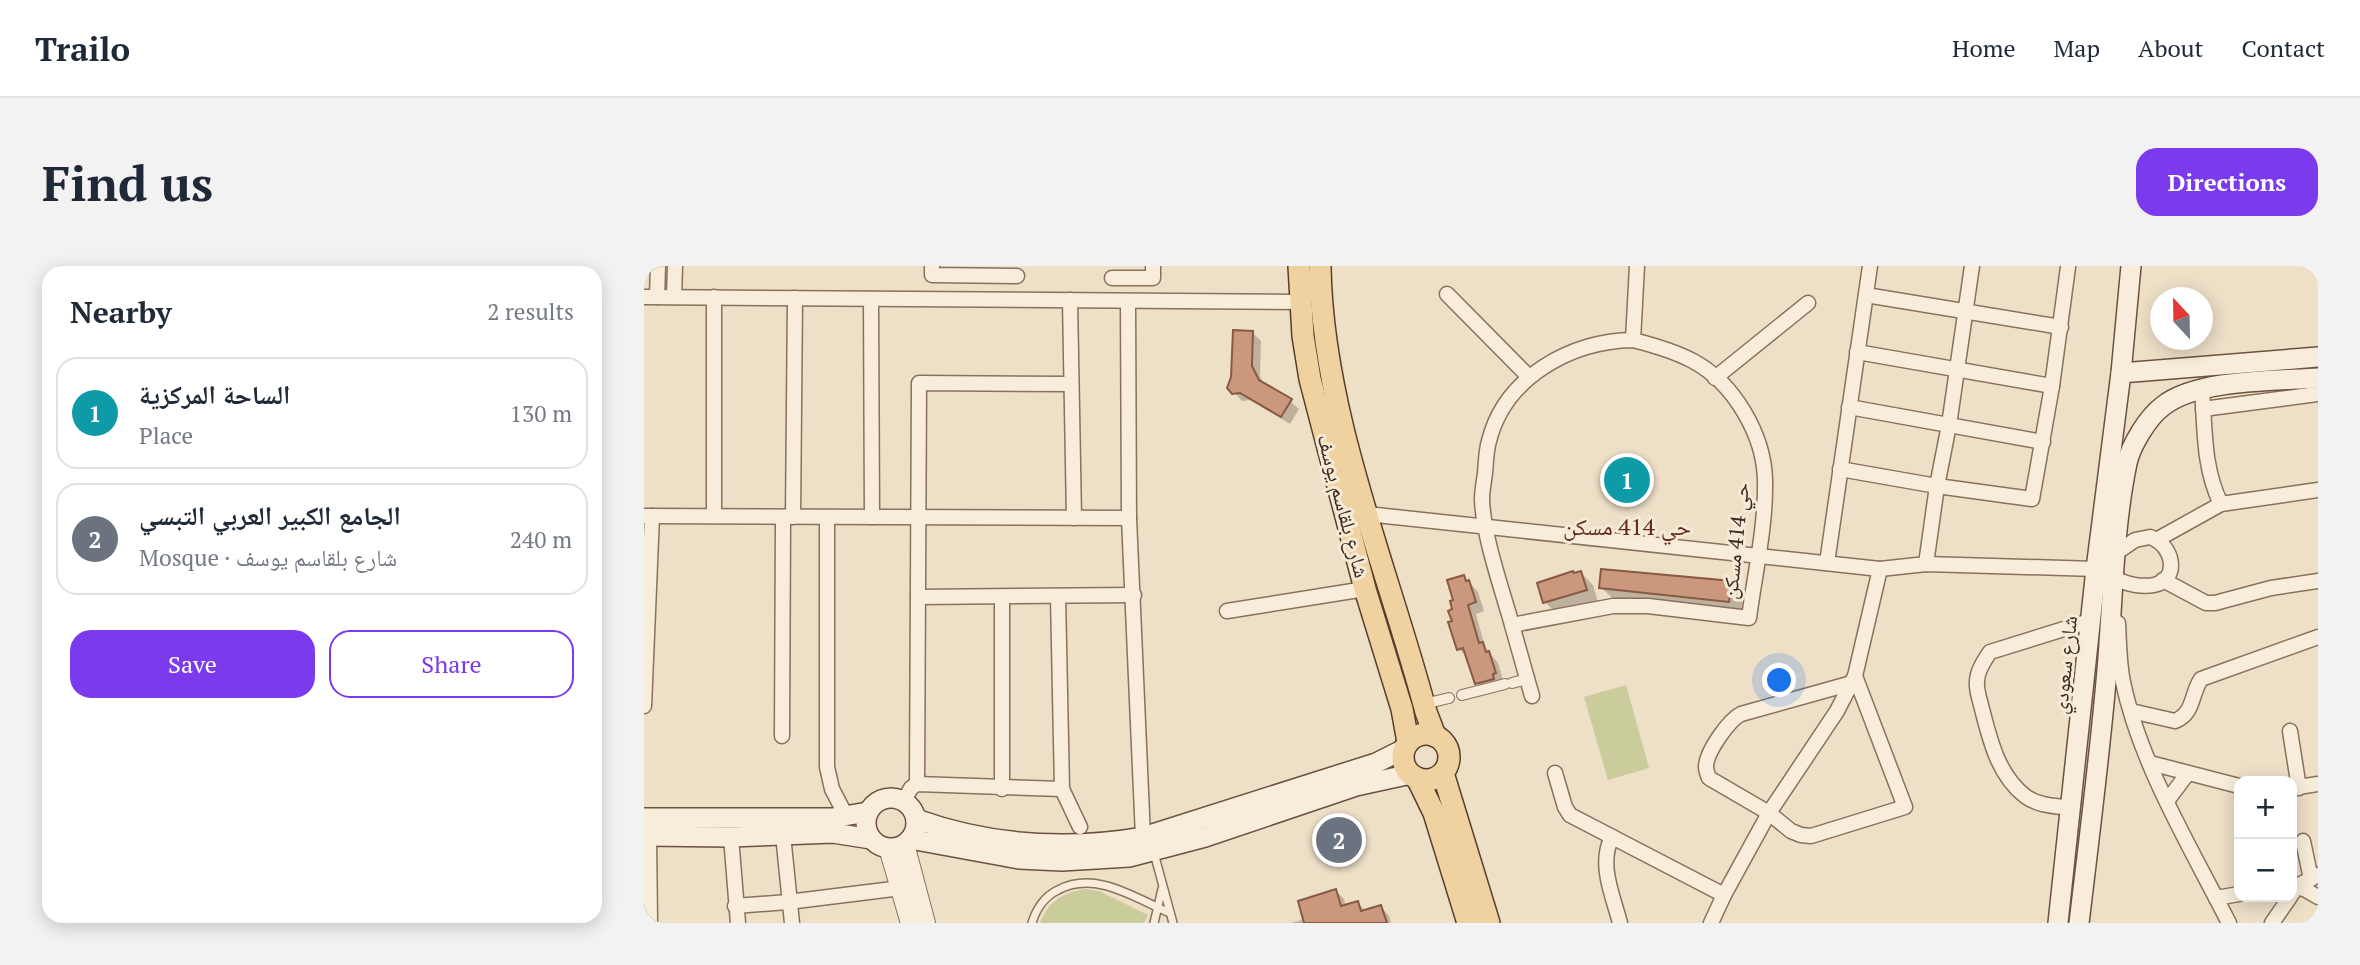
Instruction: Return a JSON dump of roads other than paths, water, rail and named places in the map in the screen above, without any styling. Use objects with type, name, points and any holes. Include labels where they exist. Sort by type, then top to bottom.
[{"type":"main road","name":"شارع بلقاسم يوسف","points":[[1299,266],[1300,302],[1310,379],[1365,589],[1402,709],[1406,746]]},
{"type":"main road","name":"شارع بلقاسم يوسف","points":[[1321,266],[1321,295],[1328,350],[1344,432],[1435,736]]},
{"type":"main road","name":"شارع سعودي","points":[[2058,923],[2131,266]]},
{"type":"main road","points":[[2121,373],[2318,357]]},
{"type":"main road","name":"شارع سعودي","points":[[2079,923],[2105,701],[2116,552],[2127,460],[2151,418],[2180,395],[2202,389],[2318,378]]},
{"type":"main road","points":[[2115,412],[2124,418],[2151,418]]},
{"type":"main road","points":[[646,830],[731,837],[843,833],[894,843],[1019,859],[1098,860],[1148,844],[1376,763],[1420,735],[1435,736],[1447,746],[1449,753],[1449,762],[1443,773],[1431,780],[1414,776],[1356,786],[1205,837],[1148,844],[1044,844],[984,837],[916,819]]},
{"type":"main road","points":[[1406,746],[1404,763],[1434,813],[1468,923]]},
{"type":"main road","points":[[1443,773],[1489,923]]},
{"type":"main road","points":[[888,798],[904,802],[910,806],[916,819],[914,833],[894,843],[866,831],[868,812],[880,800],[888,798]]},
{"type":"main road","points":[[646,830],[846,816],[868,812]]},
{"type":"street","points":[[658,266],[650,297],[1300,302]]},
{"type":"street","points":[[674,297],[675,266]]},
{"type":"street","points":[[932,266],[932,275],[1017,276]]},
{"type":"street","points":[[1633,340],[1637,266]]},
{"type":"street","points":[[1827,563],[1870,266]]},
{"type":"street","points":[[1926,564],[1972,266]]},
{"type":"street","points":[[1840,469],[2032,499],[2061,327],[2066,266],[2083,266]]},
{"type":"street","points":[[1112,278],[1153,272]]},
{"type":"street","points":[[1447,294],[1529,377]]},
{"type":"street","points":[[1866,295],[2061,327]]},
{"type":"street","points":[[714,298],[714,516]]},
{"type":"street","points":[[782,736],[795,298]]},
{"type":"street","points":[[871,299],[872,517]]},
{"type":"street","points":[[1070,300],[1074,518]]},
{"type":"street","points":[[1128,301],[1129,518],[1148,844]]},
{"type":"street","points":[[1715,378],[1808,303]]},
{"type":"street","name":"حي 414 مسكن","points":[[1512,625],[1613,606],[1661,607],[1749,618],[1764,514],[1765,478],[1762,456],[1745,415],[1730,393],[1695,362],[1633,340],[1585,347],[1546,364],[1529,377],[1499,416],[1489,441],[1482,499],[1486,525],[1512,625],[1532,696]]},
{"type":"street","points":[[1857,352],[2052,386]]},
{"type":"street","points":[[917,784],[919,383],[1071,384]]},
{"type":"street","points":[[2202,389],[2208,471],[2221,504]]},
{"type":"street","points":[[2203,409],[2318,394]]},
{"type":"street","points":[[1849,407],[2043,442]]},
{"type":"street","points":[[2158,539],[2221,504],[2318,491]]},
{"type":"street","points":[[1367,514],[1880,569],[1926,564],[2096,569],[2115,579],[2136,585],[2156,585],[2163,580],[2171,566],[2171,558],[2164,544],[2150,537],[2135,540],[2096,569]]},
{"type":"street","points":[[644,706],[648,516],[1129,518]]},
{"type":"street","points":[[827,517],[827,767],[832,789],[846,816]]},
{"type":"street","points":[[1711,923],[1769,813],[1838,711],[1853,679],[1880,569]]},
{"type":"street","points":[[2115,579],[2123,680],[2130,711],[2166,801],[2228,923]]},
{"type":"street","points":[[2163,580],[2206,603],[2271,588],[2318,581]]},
{"type":"street","points":[[1227,611],[1365,589]]},
{"type":"street","points":[[918,597],[1134,595]]},
{"type":"street","points":[[1058,596],[1062,789],[1080,827]]},
{"type":"street","points":[[1002,597],[1002,789]]},
{"type":"street","points":[[2072,808],[2043,804],[2027,798],[2015,786],[1995,752],[1976,685],[1978,674],[1990,652],[2093,620]]},
{"type":"street","points":[[2130,711],[2175,721],[2182,719],[2191,709],[2195,688],[2201,680],[2318,637]]},
{"type":"street","points":[[1462,695],[1527,679]]},
{"type":"street","points":[[1853,679],[1905,807],[1811,836],[1801,835],[1709,778],[1706,769],[1708,757],[1732,718],[1853,679]]},
{"type":"street","points":[[1424,704],[1450,698]]},
{"type":"street","points":[[2290,731],[2294,776]]},
{"type":"street","points":[[2150,763],[2234,785]]},
{"type":"street","points":[[1555,772],[1570,815],[1724,895]]},
{"type":"street","points":[[2166,801],[2188,774]]},
{"type":"street","points":[[904,802],[911,788],[917,784],[1062,789]]},
{"type":"street","points":[[2297,788],[2318,784]]},
{"type":"street","points":[[646,830],[650,923]]},
{"type":"street","points":[[783,835],[792,923]]},
{"type":"street","points":[[731,837],[738,923]]},
{"type":"street","points":[[1612,837],[1605,854],[1605,866],[1620,923]]},
{"type":"street","points":[[2297,888],[2315,877],[2303,841]]},
{"type":"street","points":[[894,843],[910,923]]},
{"type":"street","points":[[894,843],[926,923]]},
{"type":"street","points":[[735,906],[901,888]]},
{"type":"street","points":[[2297,892],[2318,897]]},
{"type":"street","points":[[2216,898],[2234,895]]},
{"type":"street","points":[[2272,923],[2286,902]]},
{"type":"lane","points":[[1148,844],[1173,923]]},
{"type":"lane","points":[[1032,923],[1041,904],[1053,892],[1068,884],[1082,882],[1108,886],[1170,914]]},
{"type":"lane","points":[[1154,923],[1163,885]]},
{"type":"place","name":"الساحة المركزية","points":[[1627,480]]},
{"type":"place","name":"الجامع الكبير العربي التبسي","points":[[1339,840]]},
{"type":"district","name":"حي 414 مسكن","points":[[1627,527]]}]
